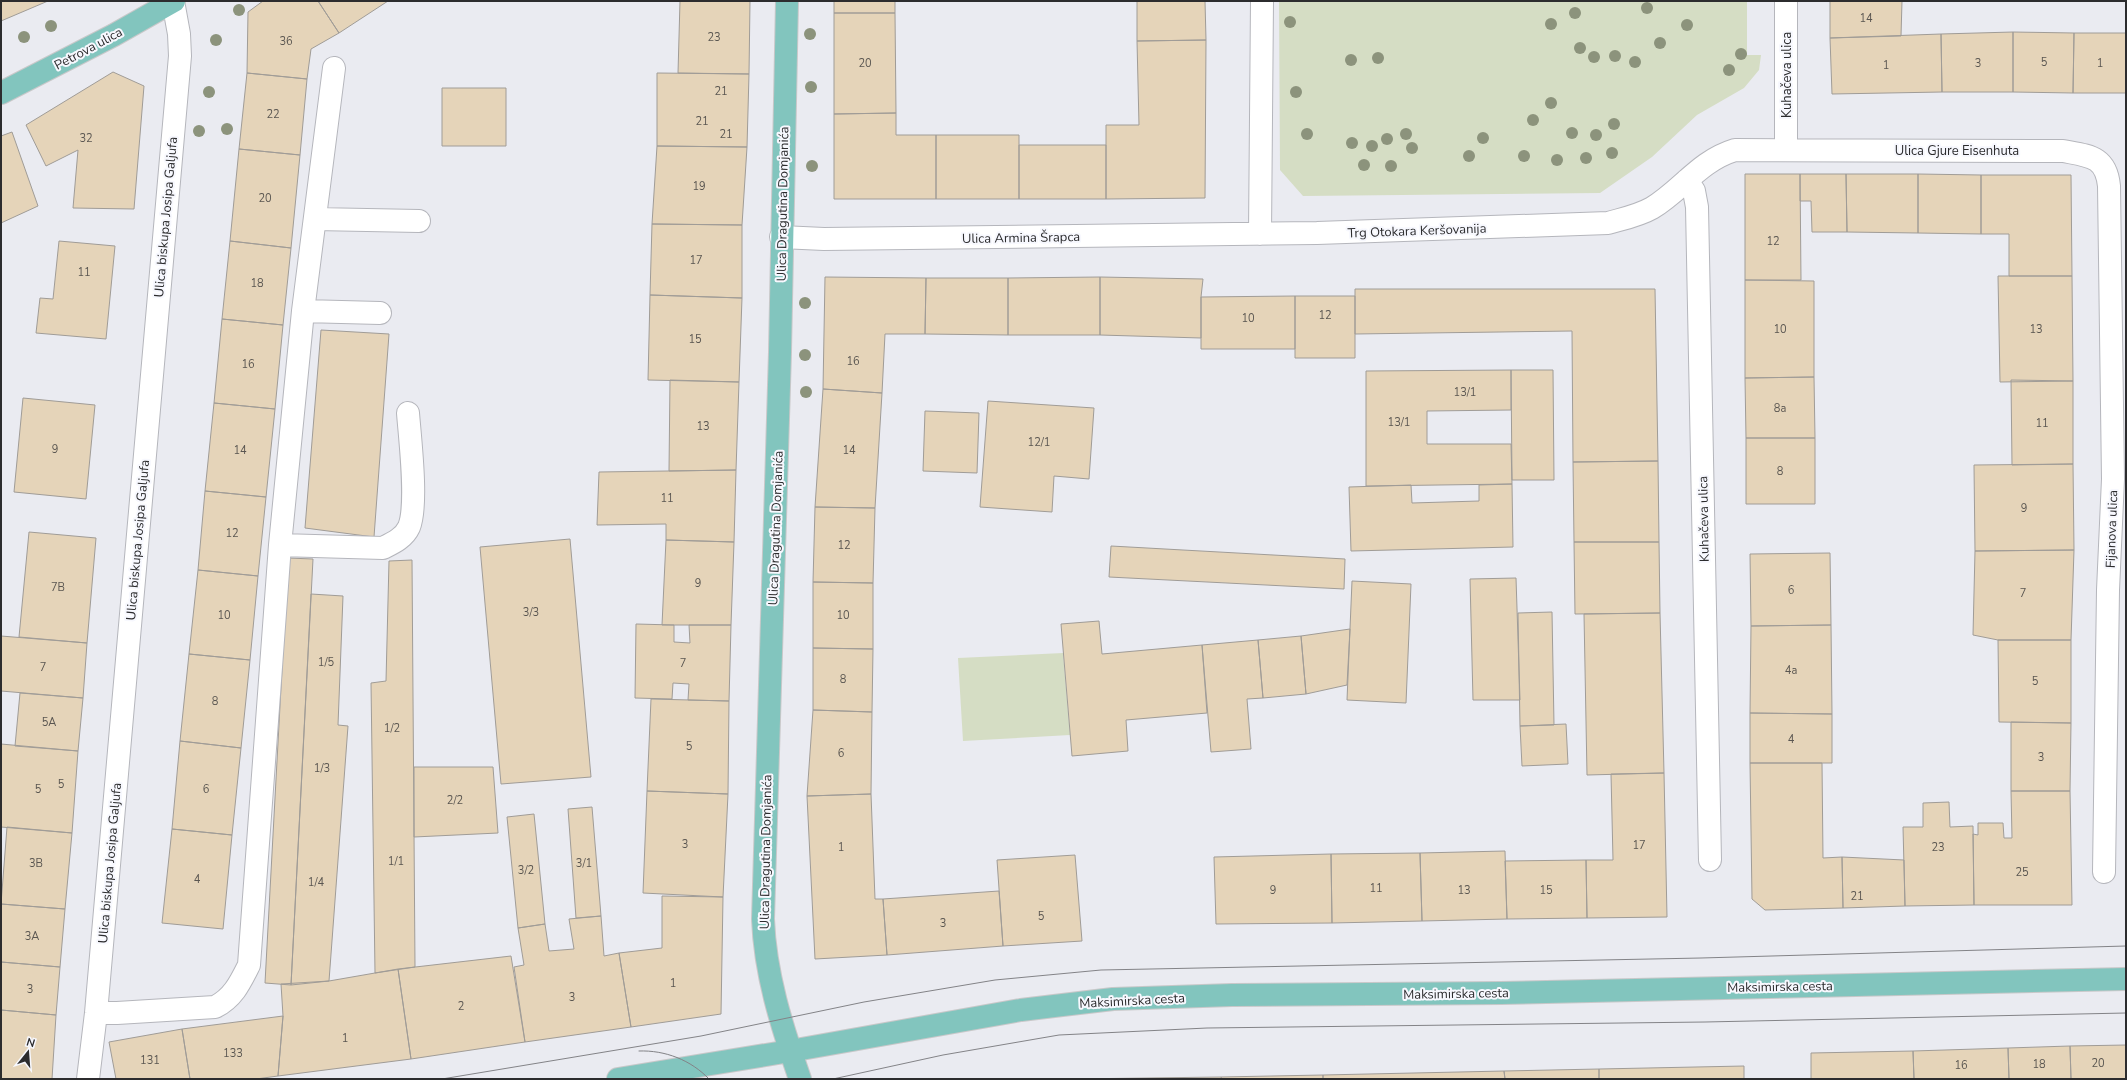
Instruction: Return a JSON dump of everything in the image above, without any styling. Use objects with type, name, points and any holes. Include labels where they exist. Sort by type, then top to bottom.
[{"type":"main road","name":"Petrova ulica","points":[[1,93],[114,35],[173,1]]},
{"type":"main road","name":"Ulica Dragutina Domjanića","points":[[787,1],[779,368],[763,919],[766,960],[780,1020],[800,1079]]},
{"type":"main road","name":"Maksimirska cesta","points":[[618,1079],[790,1051],[1021,1010],[1113,999],[1232,995],[1501,993],[2126,979]]},
{"type":"street","name":"Ulica biskupa Josipa Galjufa","points":[[88,1079],[96,1013],[180,56],[180,34],[173,1]]},
{"type":"street","points":[[1260,234],[1262,1]]},
{"type":"street","name":"Kuhačeva ulica","points":[[1786,1],[1786,149]]},
{"type":"street","points":[[96,1013],[117,1014],[214,1007],[225,1002],[238,988],[249,965],[280,545],[303,311],[334,68]]},
{"type":"street","name":"Trg Otokara Keršovanija","points":[[1260,234],[1608,223],[1652,208],[1719,155],[1735,150],[1786,149]]},
{"type":"street","name":"Ulica Gjure Eisenhuta","points":[[1786,149],[2063,151],[2086,155],[2098,160],[2118,187]]},
{"type":"street","name":"Kuhačeva ulica","points":[[1687,180],[1694,191],[1697,207],[1710,860]]},
{"type":"street","name":"Fijanova ulica","points":[[2104,872],[2117,590],[2119,479],[2118,187]]},
{"type":"street","points":[[315,219],[418,221]]},
{"type":"street","name":"Ulica Armina Šrapca","points":[[782,237],[824,239],[1260,234]]},
{"type":"street","points":[[303,311],[380,313]]},
{"type":"street","points":[[280,545],[383,548],[397,541],[408,528],[413,511],[408,413]]},
{"type":"green space","points":[[1279,1],[1747,1],[1747,55],[1761,55],[1759,70],[1744,88],[1697,115],[1652,157],[1600,193],[1303,196],[1280,170]]},
{"type":"green space","points":[[1063,653],[1070,735],[963,741],[958,658]]},
{"type":"building","points":[[1,1],[48,1],[1,21]]},
{"type":"building","points":[[263,1],[318,1],[339,33],[311,49],[307,79],[247,73],[248,12]]},
{"type":"building","points":[[318,1],[388,1],[339,33]]},
{"type":"building","points":[[680,1],[750,1],[749,74],[678,73]]},
{"type":"building","points":[[834,1],[895,1],[895,13],[834,13]]},
{"type":"building","points":[[1137,1],[1205,1],[1206,40],[1137,41]]},
{"type":"building","points":[[1830,1],[1902,1],[1901,36],[1830,38]]},
{"type":"building","points":[[834,13],[895,13],[896,113],[834,114]]},
{"type":"building","points":[[2013,32],[2074,33],[2073,93],[2013,92]]},
{"type":"building","points":[[2013,32],[2013,92],[1942,92],[1941,34]]},
{"type":"building","points":[[2074,33],[2126,33],[2126,93],[2073,93]]},
{"type":"building","points":[[1941,34],[1942,92],[1832,94],[1830,38]]},
{"type":"building","points":[[1206,40],[1205,198],[1106,199],[1106,125],[1139,125],[1137,41]]},
{"type":"building","points":[[113,72],[144,86],[134,209],[73,208],[78,150],[46,166],[26,125]]},
{"type":"building","points":[[247,73],[307,79],[300,155],[239,149]]},
{"type":"building","points":[[657,73],[749,74],[747,147],[657,146]]},
{"type":"building","points":[[442,88],[506,88],[506,146],[442,146]]},
{"type":"building","points":[[896,113],[896,135],[936,135],[936,199],[834,199],[834,114]]},
{"type":"building","points":[[12,132],[38,206],[1,223],[1,136]]},
{"type":"building","points":[[936,135],[1019,135],[1019,199],[936,199]]},
{"type":"building","points":[[1019,145],[1106,145],[1106,199],[1019,199]]},
{"type":"building","points":[[657,146],[747,147],[742,225],[652,224]]},
{"type":"building","points":[[239,149],[300,155],[291,248],[230,241]]},
{"type":"building","points":[[1745,174],[1800,174],[1801,280],[1745,280]]},
{"type":"building","points":[[1800,174],[1846,174],[1847,232],[1812,232],[1811,201],[1800,201]]},
{"type":"building","points":[[1846,174],[1918,174],[1918,233],[1847,232]]},
{"type":"building","points":[[1918,174],[1981,175],[1981,234],[1918,233]]},
{"type":"building","points":[[1981,175],[2071,175],[2072,276],[2009,276],[2009,234],[1981,234]]},
{"type":"building","points":[[652,224],[742,225],[742,298],[650,295]]},
{"type":"building","points":[[59,241],[115,246],[106,339],[36,333],[40,298],[53,299]]},
{"type":"building","points":[[230,241],[291,248],[283,325],[222,319]]},
{"type":"building","points":[[1998,276],[2072,276],[2073,381],[2000,382]]},
{"type":"building","points":[[825,277],[926,278],[925,334],[885,334],[882,393],[823,389]]},
{"type":"building","points":[[1100,277],[1100,335],[1008,335],[1008,278]]},
{"type":"building","points":[[1100,277],[1203,279],[1201,297],[1201,338],[1100,335]]},
{"type":"building","points":[[926,278],[1008,278],[1008,335],[925,334]]},
{"type":"building","points":[[1745,280],[1814,281],[1814,377],[1745,378]]},
{"type":"building","points":[[1355,289],[1655,289],[1658,461],[1573,462],[1572,331],[1355,334]]},
{"type":"building","points":[[650,295],[742,298],[739,382],[648,380]]},
{"type":"building","points":[[1295,296],[1355,296],[1355,358],[1295,358]]},
{"type":"building","points":[[1295,296],[1295,349],[1201,349],[1201,297]]},
{"type":"building","points":[[222,319],[283,325],[275,409],[214,403]]},
{"type":"building","points":[[321,330],[389,334],[374,537],[305,528]]},
{"type":"building","points":[[1511,370],[1511,410],[1427,411],[1427,444],[1511,444],[1512,484],[1366,486],[1366,371]]},
{"type":"building","points":[[1511,370],[1553,370],[1554,480],[1512,480]]},
{"type":"building","points":[[1814,377],[1815,438],[1746,438],[1745,378]]},
{"type":"building","points":[[670,380],[739,382],[736,470],[669,471]]},
{"type":"building","points":[[2011,380],[2073,381],[2073,464],[2012,465]]},
{"type":"building","points":[[823,389],[882,393],[875,508],[815,507]]},
{"type":"building","points":[[23,398],[95,405],[86,499],[14,492]]},
{"type":"building","points":[[988,401],[1094,408],[1089,479],[1054,476],[1052,512],[980,507]]},
{"type":"building","points":[[214,403],[275,409],[266,497],[205,491]]},
{"type":"building","points":[[925,411],[979,413],[977,473],[923,471]]},
{"type":"building","points":[[1746,438],[1815,438],[1815,504],[1746,504]]},
{"type":"building","points":[[1658,461],[1659,542],[1574,542],[1573,462]]},
{"type":"building","points":[[2073,464],[2074,550],[1975,551],[1974,465]]},
{"type":"building","points":[[736,470],[734,542],[666,540],[666,524],[597,525],[599,472]]},
{"type":"building","points":[[1512,484],[1513,547],[1351,551],[1349,487],[1411,485],[1412,503],[1479,501],[1479,485]]},
{"type":"building","points":[[205,491],[266,497],[258,576],[198,570]]},
{"type":"building","points":[[815,507],[875,508],[873,583],[813,582]]},
{"type":"building","points":[[29,532],[96,538],[87,643],[19,637]]},
{"type":"building","points":[[570,539],[591,777],[501,784],[480,547]]},
{"type":"building","points":[[666,540],[734,542],[731,625],[662,625]]},
{"type":"building","points":[[1574,542],[1659,542],[1660,613],[1575,614]]},
{"type":"building","points":[[1111,546],[1345,559],[1344,589],[1109,577]]},
{"type":"building","points":[[2074,550],[2071,640],[1998,640],[1973,635],[1975,551]]},
{"type":"building","points":[[1830,553],[1831,625],[1751,626],[1750,554]]},
{"type":"building","points":[[288,558],[313,559],[291,985],[265,983]]},
{"type":"building","points":[[412,560],[415,967],[375,973],[371,683],[386,681],[389,561]]},
{"type":"building","points":[[198,570],[258,576],[250,660],[189,654]]},
{"type":"building","points":[[1516,578],[1520,700],[1473,700],[1470,579]]},
{"type":"building","points":[[1352,581],[1411,584],[1406,703],[1347,700]]},
{"type":"building","points":[[813,582],[873,583],[873,649],[813,648]]},
{"type":"building","points":[[311,594],[343,596],[338,725],[348,726],[329,981],[291,985]]},
{"type":"building","points":[[1552,612],[1554,725],[1520,726],[1518,613]]},
{"type":"building","points":[[1660,613],[1664,773],[1587,775],[1584,614]]},
{"type":"building","points":[[1099,621],[1102,654],[1202,645],[1207,713],[1126,720],[1128,751],[1072,756],[1061,624]]},
{"type":"building","points":[[636,624],[674,625],[674,642],[690,643],[689,625],[731,625],[729,701],[688,700],[689,684],[673,683],[672,699],[635,698]]},
{"type":"building","points":[[1831,625],[1832,714],[1750,713],[1751,626]]},
{"type":"building","points":[[1350,629],[1347,685],[1306,694],[1301,636]]},
{"type":"building","points":[[1,636],[87,643],[83,698],[1,691]]},
{"type":"building","points":[[1301,636],[1306,694],[1263,698],[1258,640]]},
{"type":"building","points":[[1258,640],[1263,698],[1247,699],[1251,749],[1211,752],[1202,645]]},
{"type":"building","points":[[1998,640],[2071,640],[2071,723],[1999,722]]},
{"type":"building","points":[[813,648],[873,649],[872,712],[813,710]]},
{"type":"building","points":[[189,654],[250,660],[241,748],[180,741]]},
{"type":"building","points":[[20,693],[83,698],[78,751],[15,746]]},
{"type":"building","points":[[651,699],[729,701],[728,794],[647,791]]},
{"type":"building","points":[[813,710],[872,712],[871,794],[807,796]]},
{"type":"building","points":[[1750,713],[1832,714],[1832,763],[1750,763]]},
{"type":"building","points":[[2011,722],[2071,723],[2070,791],[2011,791]]},
{"type":"building","points":[[1566,724],[1568,764],[1522,766],[1520,726]]},
{"type":"building","points":[[180,741],[241,748],[232,835],[172,829]]},
{"type":"building","points":[[1,744],[78,751],[72,833],[1,827]]},
{"type":"building","points":[[1750,763],[1822,763],[1823,858],[1842,857],[1843,908],[1765,910],[1752,899]]},
{"type":"building","points":[[414,767],[493,767],[498,833],[414,837]]},
{"type":"building","points":[[1664,773],[1667,917],[1587,918],[1586,860],[1613,860],[1611,774]]},
{"type":"building","points":[[647,791],[728,794],[723,897],[643,893]]},
{"type":"building","points":[[2011,791],[2070,791],[2072,905],[1974,905],[1973,834],[1978,835],[1978,823],[2003,823],[2004,838],[2012,838]]},
{"type":"building","points":[[871,794],[875,899],[883,899],[887,955],[815,959],[807,796]]},
{"type":"building","points":[[1949,802],[1950,827],[1973,826],[1974,905],[1905,906],[1903,827],[1923,827],[1923,803]]},
{"type":"building","points":[[592,807],[601,916],[576,918],[568,809]]},
{"type":"building","points":[[534,814],[545,924],[518,928],[507,817]]},
{"type":"building","points":[[7,827],[72,833],[65,909],[1,904]]},
{"type":"building","points":[[172,829],[232,835],[223,929],[162,923]]},
{"type":"building","points":[[1505,851],[1507,919],[1422,921],[1420,853]]},
{"type":"building","points":[[1420,853],[1422,921],[1332,923],[1331,854]]},
{"type":"building","points":[[1331,854],[1332,923],[1216,924],[1214,857]]},
{"type":"building","points":[[1075,855],[1082,941],[1003,946],[997,860]]},
{"type":"building","points":[[1842,857],[1904,860],[1905,906],[1843,908]]},
{"type":"building","points":[[1586,860],[1587,918],[1507,919],[1505,861]]},
{"type":"building","points":[[999,891],[1003,946],[887,955],[883,899]]},
{"type":"building","points":[[662,896],[723,897],[721,1014],[631,1027],[619,953],[662,948]]},
{"type":"building","points":[[1,904],[65,909],[60,967],[1,962]]},
{"type":"building","points":[[601,916],[604,956],[619,953],[631,1027],[525,1042],[514,967],[524,965],[518,928],[545,924],[549,951],[574,949],[569,919]]},
{"type":"building","points":[[511,956],[525,1042],[411,1059],[398,969]]},
{"type":"building","points":[[1,962],[60,967],[56,1015],[1,1010]]},
{"type":"building","points":[[398,969],[411,1059],[278,1076],[283,1016],[281,984],[329,981]]},
{"type":"building","points":[[1,1010],[56,1015],[52,1079],[1,1079]]},
{"type":"building","points":[[283,1016],[278,1076],[256,1079],[190,1079],[182,1029]]},
{"type":"building","points":[[182,1029],[190,1079],[116,1079],[109,1042]]},
{"type":"building","points":[[2126,1045],[2126,1079],[2071,1079],[2070,1046]]},
{"type":"building","points":[[2070,1046],[2071,1079],[2009,1079],[2008,1048]]},
{"type":"building","points":[[2008,1048],[2009,1079],[1914,1079],[1913,1051]]},
{"type":"building","points":[[1913,1051],[1914,1079],[1811,1079],[1811,1053]]},
{"type":"building","points":[[1744,1066],[1744,1079],[1599,1079],[1599,1069]]},
{"type":"building","points":[[1599,1069],[1599,1079],[1505,1079],[1504,1071]]},
{"type":"building","points":[[1504,1071],[1505,1079],[1323,1079],[1323,1075]]},
{"type":"building","points":[[1323,1075],[1323,1079],[1222,1079],[1221,1077]]},
{"type":"building","points":[[1221,1077],[1222,1079],[1072,1079]]},
{"type":"tram line","points":[[442,1079],[701,1036],[864,1002],[995,980],[1101,970],[1701,958],[2126,946]]},
{"type":"tram line","points":[[833,1079],[943,1055],[1059,1035],[1207,1028],[1705,1022],[2126,1013]]},
{"type":"tram line","points":[[639,1051],[668,1054],[694,1066],[709,1079]]}]
